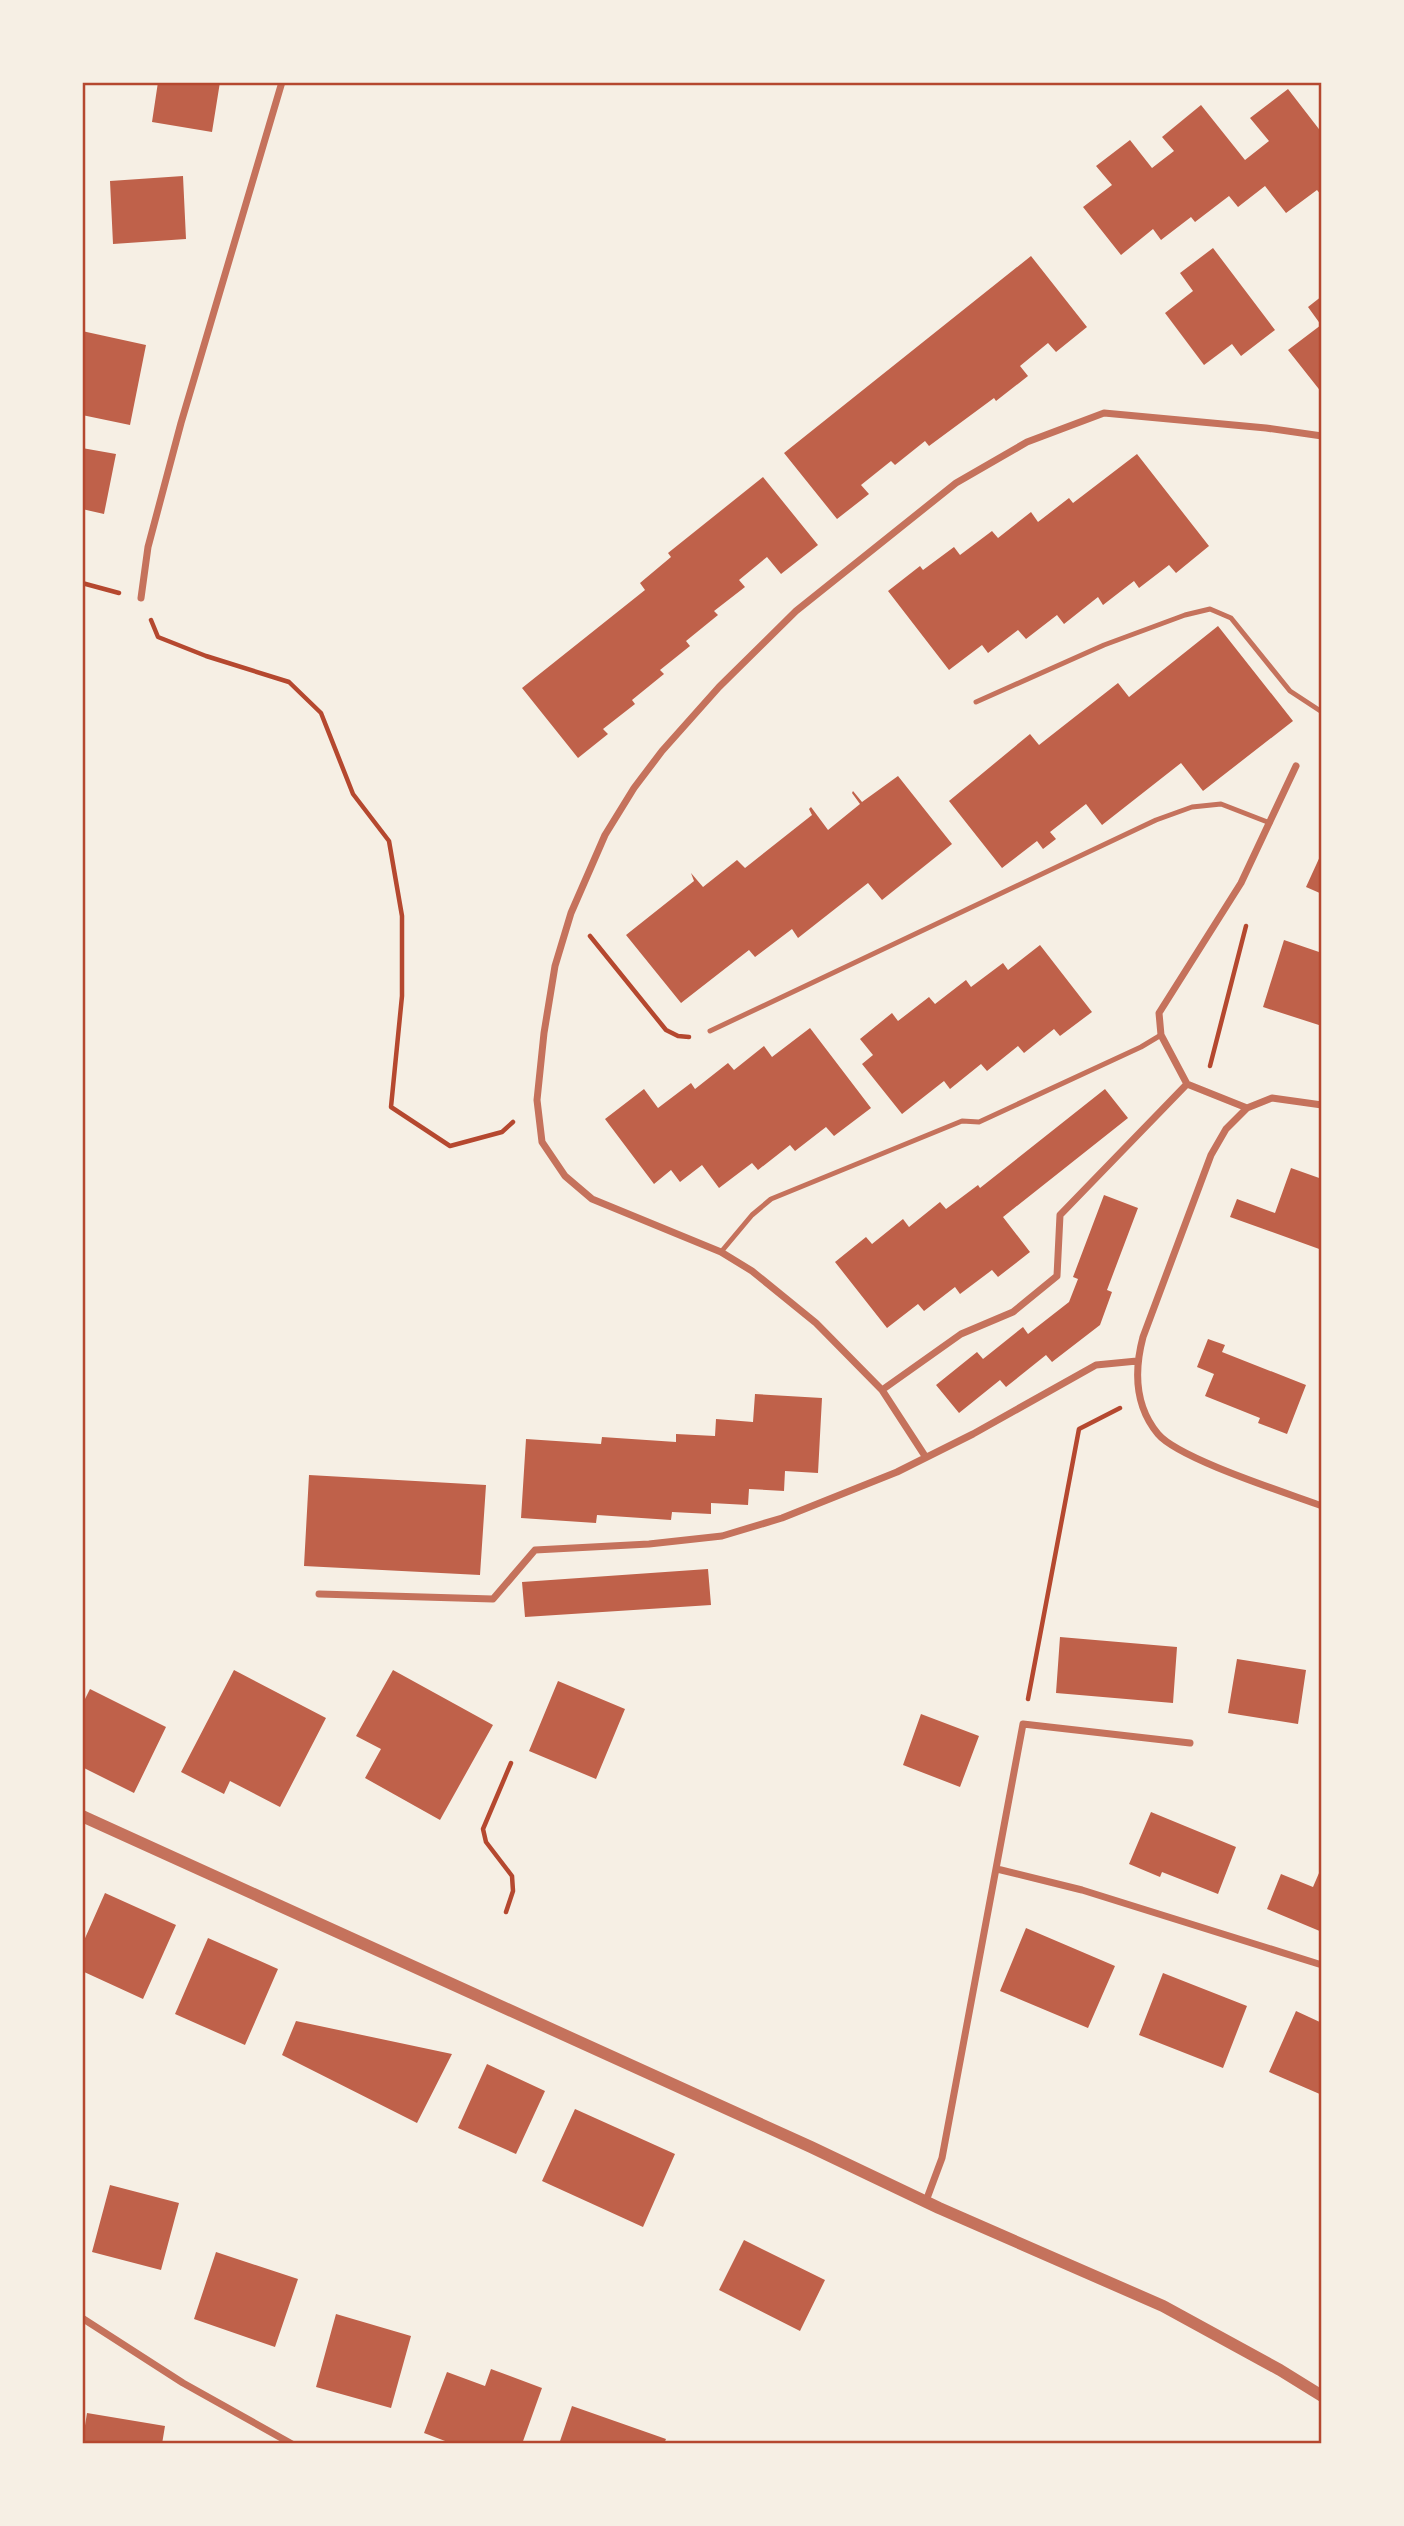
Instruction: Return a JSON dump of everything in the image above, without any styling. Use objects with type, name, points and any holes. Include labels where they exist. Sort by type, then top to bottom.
[{"type":"street","points":[[141,598],[148,547],[181,424],[282,82]]},
{"type":"street","points":[[925,1456],[882,1390],[816,1323],[752,1271],[721,1252],[592,1199],[565,1176],[542,1142],[537,1100],[544,1033],[555,966],[571,913],[605,835],[634,788],[662,751],[719,687],[796,611],[956,483],[1027,442],[1104,413],[1322,436]]},
{"type":"street","points":[[1247,1108],[1187,1084],[1161,1035],[1159,1013],[1241,883],[1296,766]]},
{"type":"street","points":[[882,1390],[961,1334],[1013,1312],[1057,1276],[1060,1215],[1187,1084]]},
{"type":"street","points":[[1322,1105],[1272,1098],[1247,1108],[1226,1129],[1211,1155],[1143,1336],[1137,1361],[1138,1399],[1159,1435],[1194,1457],[1322,1506]]},
{"type":"street","points":[[319,1594],[493,1600],[535,1550],[649,1544],[722,1536],[782,1518],[897,1472],[973,1434],[1096,1365],[1137,1361]]},
{"type":"street","points":[[926,2201],[942,2158],[1023,1724],[1190,1743]]},
{"type":"street","points":[[82,1816],[926,2201],[1163,2306],[1322,2396]]},
{"type":"street","points":[[997,1869],[1082,1890],[1322,1965]]},
{"type":"street","points":[[82,2318],[183,2383],[292,2444]]},
{"type":"lane","points":[[976,702],[1104,645],[1185,615],[1210,609],[1231,618],[1290,691],[1322,712]]},
{"type":"lane","points":[[710,1031],[1156,820],[1192,807],[1221,804],[1270,823]]},
{"type":"lane","points":[[721,1252],[752,1215],[772,1199],[962,1121],[979,1122],[1141,1047],[1161,1035]]},
{"type":"path","points":[[82,583],[141,598],[158,637],[206,656],[289,682],[321,712],[353,794],[389,841],[402,916],[402,996],[391,1107],[450,1146],[502,1132],[537,1100]]},
{"type":"path","points":[[1203,1091],[1246,926],[1241,883]]},
{"type":"path","points":[[571,913],[666,1030],[678,1036],[690,1037],[710,1031]]},
{"type":"path","points":[[1023,1724],[1052,1584],[1079,1429],[1138,1399]]},
{"type":"path","points":[[506,1912],[513,1891],[512,1876],[486,1842],[483,1829],[510,1763]]},
{"type":"building","points":[[158,82],[220,82],[212,132],[152,122]]},
{"type":"building","points":[[1288,89],[1322,133],[1322,196],[1317,190],[1286,213],[1265,186],[1238,207],[1229,196],[1195,222],[1191,217],[1161,240],[1153,229],[1121,255],[1083,207],[1112,185],[1096,166],[1130,140],[1152,168],[1174,151],[1162,137],[1201,105],[1245,160],[1269,141],[1250,118]]},
{"type":"building","points":[[183,176],[186,239],[113,244],[110,181]]},
{"type":"building","points":[[1213,248],[1275,330],[1241,356],[1232,344],[1204,365],[1165,313],[1193,291],[1180,273]]},
{"type":"building","points":[[1031,256],[1087,327],[1056,352],[1048,343],[1020,366],[1028,376],[996,401],[994,398],[929,446],[925,441],[895,465],[891,461],[861,485],[869,494],[837,519],[784,453]]},
{"type":"building","points":[[1322,296],[1322,393],[1288,350],[1321,325],[1308,307]]},
{"type":"building","points":[[82,331],[146,345],[130,425],[82,415]]},
{"type":"building","points":[[82,448],[116,454],[104,514],[82,509]]},
{"type":"building","points":[[1137,454],[1209,546],[1176,573],[1169,565],[1139,588],[1134,581],[1103,605],[1098,597],[1064,624],[1057,615],[1026,639],[1018,630],[988,653],[982,645],[949,670],[888,591],[920,566],[923,570],[954,547],[960,555],[992,531],[998,538],[1031,512],[1038,522],[1069,498],[1073,503]]},
{"type":"building","points":[[763,477],[818,545],[781,574],[767,557],[739,580],[745,587],[714,611],[718,615],[686,641],[690,646],[660,670],[664,674],[632,700],[635,704],[603,729],[608,734],[578,758],[522,688],[645,590],[640,583],[671,557],[668,553]]},
{"type":"building","points":[[1218,626],[1293,721],[1203,791],[1181,763],[1102,825],[1086,804],[1050,832],[1056,839],[1043,849],[1037,841],[1002,868],[949,801],[1030,734],[1039,745],[1118,683],[1129,697]]},
{"type":"building","points":[[898,776],[952,844],[882,900],[868,883],[798,938],[792,929],[755,957],[749,950],[681,1003],[626,935],[694,881],[691,873],[703,887],[737,860],[745,868],[812,815],[809,809],[811,807],[828,830],[860,804],[853,791],[862,802]]},
{"type":"building","points":[[1322,852],[1322,894],[1306,887]]},
{"type":"building","points":[[1284,940],[1322,953],[1322,1026],[1263,1007]]},
{"type":"building","points":[[1040,945],[1092,1012],[1060,1036],[1054,1029],[1024,1053],[1018,1046],[987,1071],[981,1064],[950,1089],[944,1081],[902,1114],[862,1064],[873,1055],[860,1039],[892,1013],[898,1021],[929,997],[935,1004],[966,980],[971,987],[1003,963],[1008,970]]},
{"type":"building","points":[[810,1028],[871,1108],[834,1136],[826,1127],[795,1151],[790,1145],[758,1170],[752,1163],[719,1188],[702,1165],[680,1182],[671,1170],[654,1184],[605,1119],[644,1089],[658,1108],[691,1083],[695,1089],[728,1063],[734,1070],[764,1046],[772,1057]]},
{"type":"building","points":[[1105,1089],[1128,1118],[1003,1217],[1030,1252],[998,1277],[992,1270],[960,1294],[955,1287],[924,1311],[918,1304],[887,1328],[835,1262],[866,1237],[872,1244],[903,1219],[909,1227],[940,1202],[946,1209],[978,1185],[980,1188]]},
{"type":"building","points":[[1291,1168],[1322,1179],[1322,1250],[1230,1217],[1237,1199],[1275,1213]]},
{"type":"building","points":[[1104,1195],[1138,1208],[1107,1290],[1112,1292],[1100,1325],[1052,1362],[1046,1355],[1006,1387],[1000,1380],[959,1413],[936,1385],[977,1352],[983,1359],[1023,1327],[1028,1334],[1069,1302],[1078,1279],[1073,1277]]},
{"type":"building","points":[[1208,1339],[1225,1345],[1222,1352],[1306,1385],[1287,1434],[1258,1423],[1260,1418],[1205,1396],[1214,1374],[1197,1367]]},
{"type":"building","points":[[755,1394],[822,1398],[818,1473],[785,1471],[784,1491],[749,1489],[748,1505],[711,1503],[711,1514],[672,1512],[671,1520],[597,1515],[596,1523],[521,1518],[526,1439],[601,1444],[602,1437],[676,1442],[676,1434],[715,1436],[716,1419],[753,1422]]},
{"type":"building","points":[[309,1475],[486,1485],[480,1575],[304,1566]]},
{"type":"building","points":[[708,1569],[711,1605],[525,1617],[522,1582]]},
{"type":"building","points":[[1060,1637],[1177,1647],[1173,1703],[1056,1693]]},
{"type":"building","points":[[1237,1659],[1306,1670],[1298,1724],[1228,1713]]},
{"type":"building","points":[[234,1670],[326,1718],[280,1807],[230,1781],[224,1794],[181,1772]]},
{"type":"building","points":[[393,1670],[493,1725],[440,1820],[365,1778],[381,1749],[356,1736]]},
{"type":"building","points":[[558,1681],[625,1709],[596,1779],[529,1751]]},
{"type":"building","points":[[90,1689],[166,1727],[134,1793],[82,1767],[82,1705]]},
{"type":"building","points":[[921,1714],[979,1736],[960,1787],[903,1765]]},
{"type":"building","points":[[1151,1812],[1236,1847],[1218,1894],[1162,1872],[1160,1877],[1129,1864]]},
{"type":"building","points":[[1322,1866],[1322,1932],[1267,1909],[1281,1874],[1313,1887]]},
{"type":"building","points":[[105,1893],[176,1925],[143,1999],[82,1971],[82,1945]]},
{"type":"building","points":[[1026,1928],[1115,1966],[1088,2028],[1000,1991]]},
{"type":"building","points":[[208,1938],[278,1969],[245,2045],[175,2014]]},
{"type":"building","points":[[1163,1973],[1247,2006],[1223,2068],[1139,2035]]},
{"type":"building","points":[[1296,2011],[1322,2023],[1322,2095],[1269,2072]]},
{"type":"building","points":[[296,2021],[452,2054],[417,2123],[282,2055]]},
{"type":"building","points":[[487,2064],[545,2091],[516,2154],[458,2128]]},
{"type":"building","points":[[575,2109],[675,2154],[643,2227],[542,2181]]},
{"type":"building","points":[[110,2185],[179,2203],[161,2270],[92,2252]]},
{"type":"building","points":[[744,2240],[825,2280],[800,2331],[719,2290]]},
{"type":"building","points":[[216,2252],[298,2279],[275,2347],[194,2319]]},
{"type":"building","points":[[336,2314],[411,2336],[391,2408],[316,2387]]},
{"type":"building","points":[[491,2369],[542,2388],[522,2444],[453,2444],[424,2433],[447,2372],[485,2386]]},
{"type":"building","points":[[572,2406],[666,2439],[664,2444],[559,2444]]},
{"type":"building","points":[[87,2413],[165,2426],[162,2444],[82,2444]]}]
